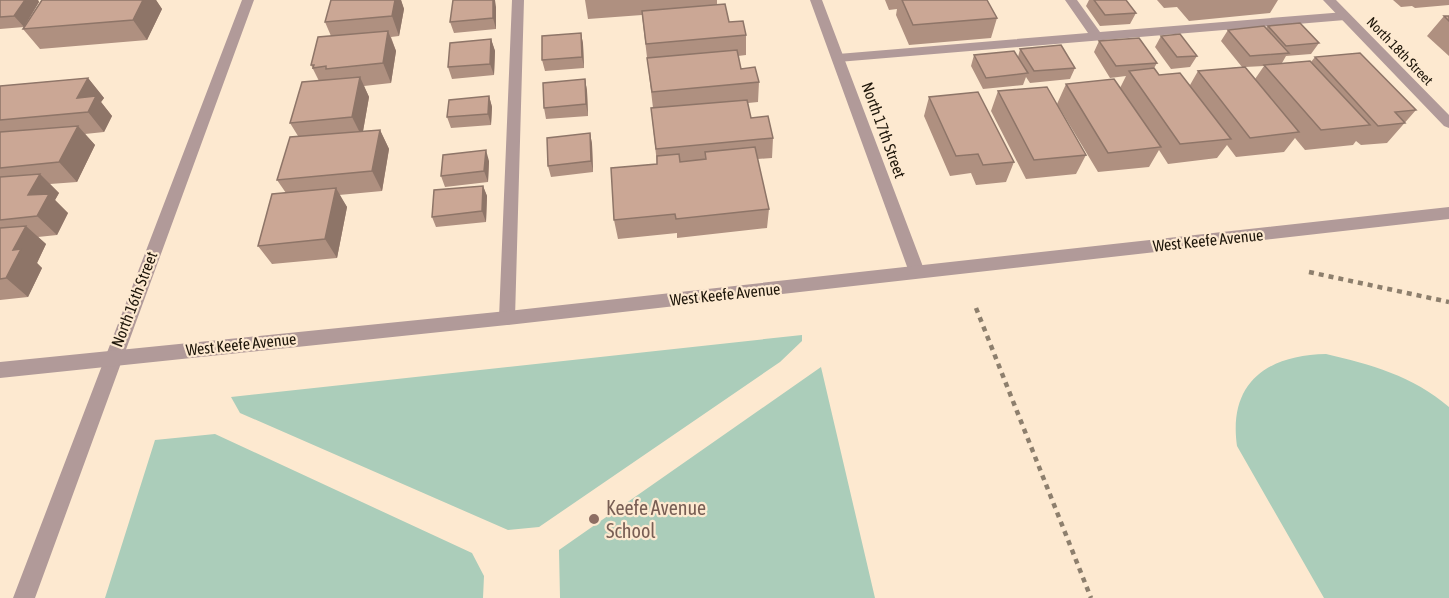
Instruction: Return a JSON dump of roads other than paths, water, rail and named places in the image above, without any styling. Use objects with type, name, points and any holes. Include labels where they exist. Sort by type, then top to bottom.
[{"type":"street","name":"North 16th Street","points":[[24,598],[112,357],[248,0]]},
{"type":"street","points":[[507,318],[518,0]]},
{"type":"street","name":"North 17th Street","points":[[816,0],[917,272]]},
{"type":"street","points":[[1071,0],[1097,37]]},
{"type":"street","name":"North 18th Street","points":[[1329,0],[1449,123]]},
{"type":"street","points":[[838,58],[1345,16]]},
{"type":"street","name":"West Keefe Avenue","points":[[0,370],[507,318],[1449,213]]},
{"type":"place","name":"Keefe Avenue School","points":[[594,519]]}]
